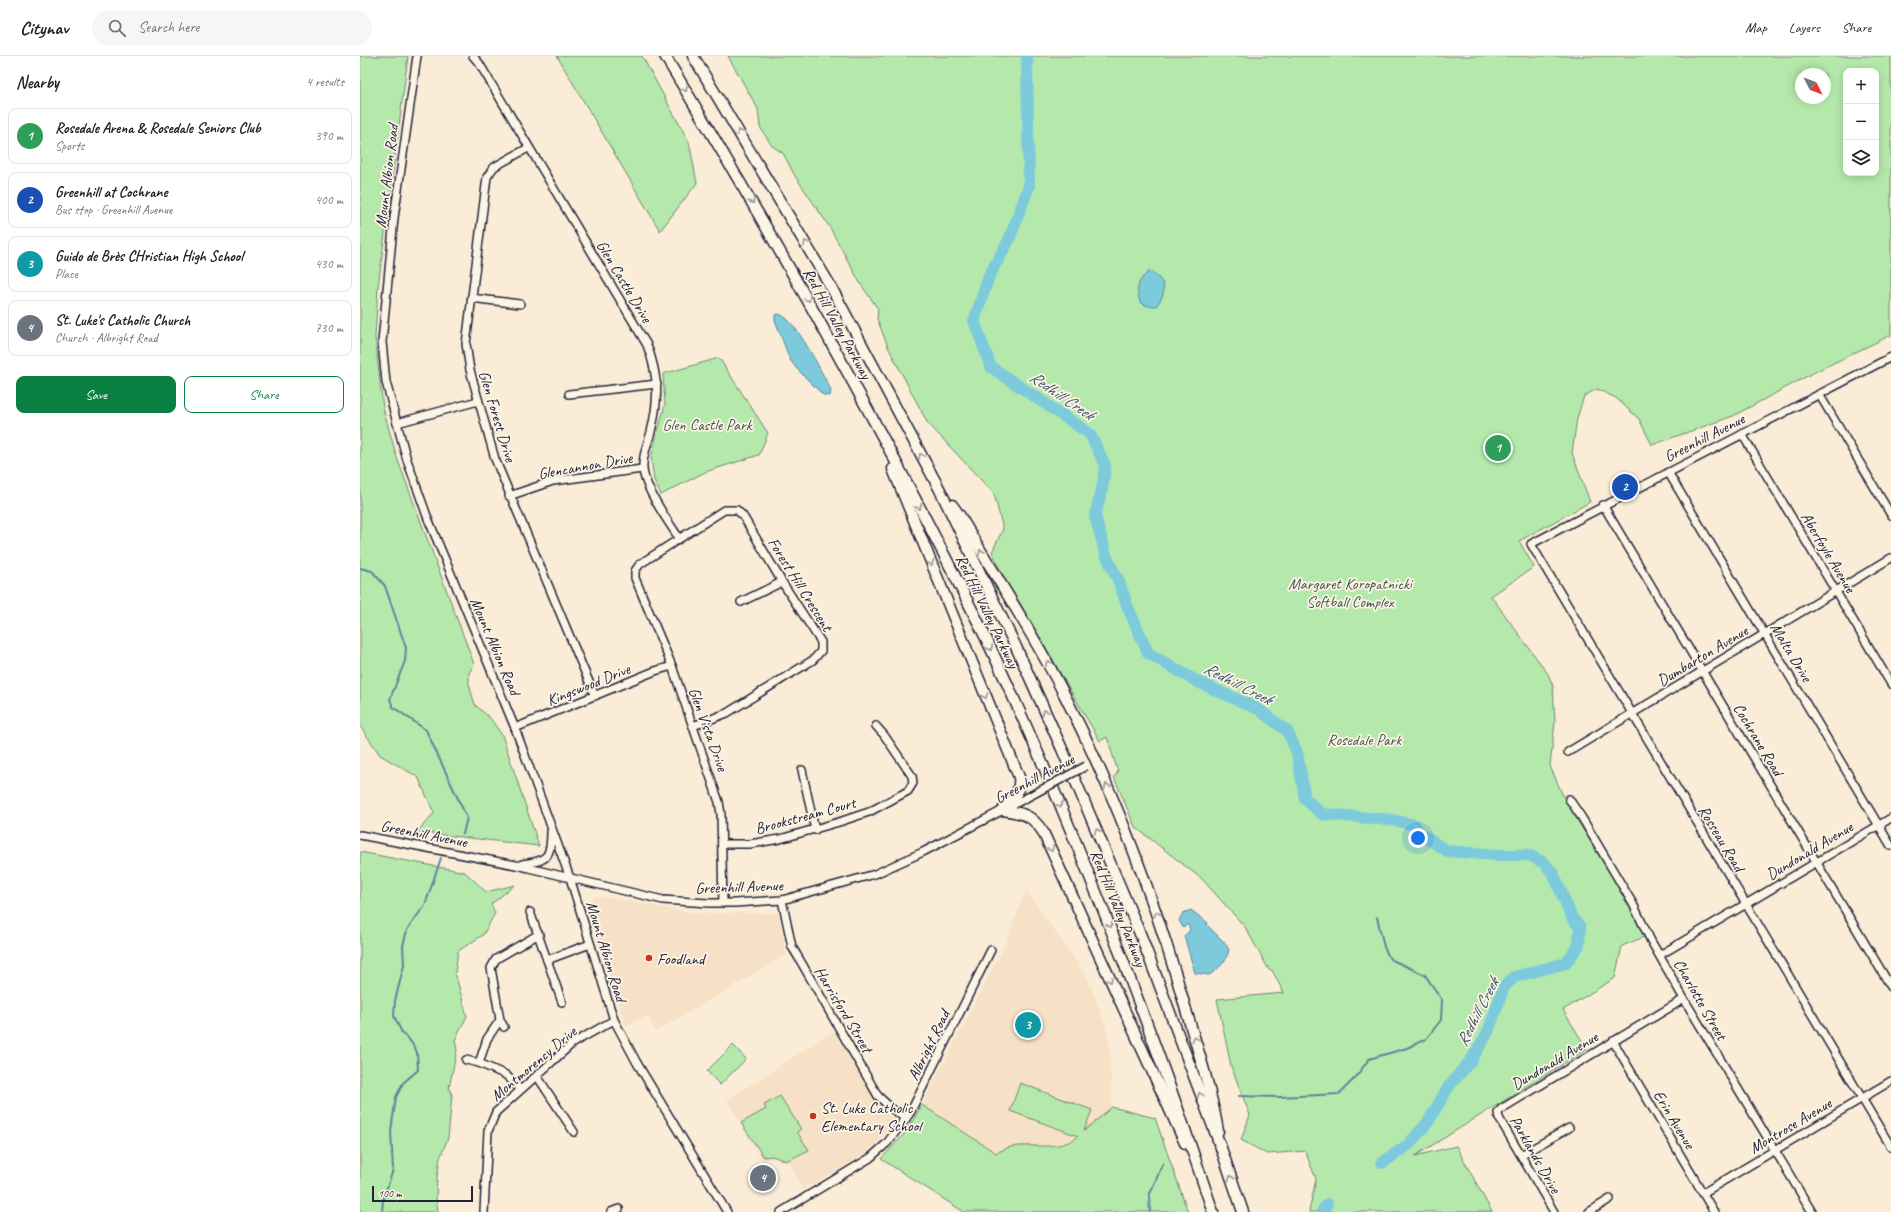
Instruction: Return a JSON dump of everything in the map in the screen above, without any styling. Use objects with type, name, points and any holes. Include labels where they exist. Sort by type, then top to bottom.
[{"type":"highway","name":"Red Hill Valley Parkway","points":[[665,56],[799,282],[876,422],[974,615],[1042,762],[1130,975],[1170,1082],[1213,1212]]},
{"type":"highway","name":"Red Hill Valley Parkway","points":[[694,56],[830,285],[940,490],[1016,647],[1102,843],[1140,936],[1220,1144],[1243,1212]]},
{"type":"highway","points":[[876,422],[881,444],[896,476],[1020,777],[1020,786],[1017,795],[1003,810]]},
{"type":"highway","points":[[940,490],[960,516],[1042,652],[1066,697],[1096,761],[1167,943],[1205,1078],[1215,1116],[1220,1144]]},
{"type":"highway","points":[[1003,810],[1021,812],[1028,816],[1043,832],[1162,1095],[1204,1182]]},
{"type":"street","name":"Mount Albion Road","points":[[417,56],[394,218],[382,342],[386,382],[407,460],[427,516],[515,728],[570,878],[614,1020],[637,1063],[727,1212]]},
{"type":"street","name":"Glen Castle Drive","points":[[473,56],[647,346],[654,366],[657,384],[656,412],[642,469]]},
{"type":"street","name":"Glen Forest Drive","points":[[528,148],[494,168],[487,175],[466,344],[470,370],[495,459],[595,696]]},
{"type":"street","points":[[471,298],[520,304]]},
{"type":"street","name":"Greenhill Avenue","points":[[1531,544],[1603,505],[1891,357]]},
{"type":"street","points":[[569,394],[657,384]]},
{"type":"street","points":[[1819,394],[1891,515]]},
{"type":"street","points":[[397,423],[478,401]]},
{"type":"street","name":"Aberfoyle Avenue","points":[[1742,434],[1891,684]]},
{"type":"street","points":[[642,469],[654,500],[679,538]]},
{"type":"street","name":"Glencannon Drive","points":[[510,496],[553,481],[642,469]]},
{"type":"street","name":"Malta Drive","points":[[1668,472],[1891,846]]},
{"type":"street","name":"Cochrane Road","points":[[1603,505],[1891,987]]},
{"type":"street","name":"Forest Hill Crescent","points":[[635,571],[640,564],[724,510],[737,510],[743,516],[782,582],[821,642],[821,651],[813,660],[727,713],[693,726]]},
{"type":"street","name":"Rosseau Road","points":[[1531,544],[1891,1147]]},
{"type":"street","name":"Dumbarton Avenue","points":[[1568,752],[1891,558]]},
{"type":"street","name":"Glen Vista Drive","points":[[635,571],[635,578],[672,666],[719,802],[721,814],[723,903]]},
{"type":"street","points":[[742,602],[782,582]]},
{"type":"street","name":"Kingswood Drive","points":[[515,728],[656,671],[672,666]]},
{"type":"street","name":"Brookstream Court","points":[[722,844],[750,844],[815,830],[869,812],[908,791],[913,783],[912,776],[884,735],[876,726]]},
{"type":"street","name":"Greenhill Avenue","points":[[360,835],[516,865],[663,900],[708,904],[782,900],[875,874],[923,852],[1096,761]]},
{"type":"street","points":[[802,770],[815,830]]},
{"type":"street","name":"Charlotte Street","points":[[1569,799],[1582,818],[1629,898],[1684,999],[1812,1212]]},
{"type":"street","name":"Dundonald Avenue","points":[[1660,956],[1891,818]]},
{"type":"street","points":[[516,865],[542,861],[547,856],[551,845],[551,827]]},
{"type":"street","name":"Harrisford Street","points":[[782,900],[792,947],[808,976],[878,1096],[906,1119]]},
{"type":"street","points":[[530,912],[562,1002]]},
{"type":"street","points":[[504,1027],[500,1020],[491,968],[496,959],[539,934]]},
{"type":"street","points":[[547,960],[590,944]]},
{"type":"street","name":"Albright Road","points":[[781,1212],[870,1158],[887,1143],[906,1119],[991,950]]},
{"type":"street","name":"Dundonald Avenue","points":[[1501,1109],[1684,999]]},
{"type":"street","points":[[479,1063],[487,1039],[500,1020]]},
{"type":"street","name":"Montmorency Drive","points":[[484,1212],[488,1131],[496,1112],[573,1043],[614,1020]]},
{"type":"street","name":"Erin Avenue","points":[[1613,1041],[1714,1212]]},
{"type":"street","points":[[466,1060],[479,1063],[506,1075],[520,1089]]},
{"type":"street","points":[[537,1076],[574,1132]]},
{"type":"street","name":"Montrose Avenue","points":[[1703,1193],[1891,1081]]},
{"type":"street","name":"Parklands Drive","points":[[1501,1109],[1498,1113],[1499,1118],[1554,1212]]},
{"type":"street","points":[[1521,1155],[1569,1128]]},
{"type":"street","points":[[1589,1212],[1610,1198]]},
{"type":"street","points":[[611,1212],[620,1209]]},
{"type":"shaded area","points":[[1026,890],[1088,978],[1109,1036],[1112,1107],[1074,1140],[1052,1145],[1010,1147],[996,1153],[922,1105],[1005,945]]},
{"type":"shaded area","points":[[594,897],[612,898],[693,913],[779,913],[786,955],[655,1032],[648,1016],[626,1025],[586,906]]},
{"type":"shaded area","name":"St. Luke Catholic Elementary School","points":[[833,1031],[882,1109],[896,1123],[864,1155],[803,1190],[789,1162],[777,1159],[761,1159],[727,1100]]},
{"type":"green space","points":[[360,56],[408,56],[378,287],[375,337],[383,408],[397,458],[474,664],[469,673],[469,684],[475,705],[490,718],[502,735],[539,846],[417,832],[434,813],[418,777],[380,755],[360,726]]},
{"type":"green space","points":[[557,56],[642,56],[689,142],[697,183],[660,231]]},
{"type":"green space","points":[[728,56],[1891,56],[1891,335],[1813,373],[1733,416],[1652,445],[1639,419],[1616,398],[1597,389],[1584,396],[1577,418],[1572,453],[1590,502],[1519,541],[1534,567],[1491,596],[1548,674],[1553,686],[1555,722],[1550,766],[1565,800],[1633,911],[1644,937],[1622,946],[1615,978],[1563,1010],[1587,1049],[1415,1156],[1456,1146],[1492,1212],[1309,1212],[1316,1179],[1305,1151],[1267,1154],[1241,1140],[1250,1115],[1231,1066],[1217,999],[1284,993],[1272,970],[1269,970],[1245,927],[1202,879],[1135,827],[1114,777],[1118,772],[1107,737],[1100,741],[1005,579],[992,552],[1003,529],[994,494],[927,422],[889,349],[877,319],[878,309],[860,283],[829,226],[795,176],[783,153],[772,146],[760,127],[758,109]]},
{"type":"green space","name":"Glen Castle Park","points":[[719,358],[768,433],[759,455],[705,472],[661,495],[654,480],[651,457],[665,405],[663,374]]},
{"type":"green space","points":[[360,852],[465,872],[486,892],[515,885],[491,904],[495,913],[483,935],[458,951],[455,973],[467,1016],[455,1040],[457,1050],[449,1088],[452,1095],[448,1138],[440,1158],[437,1177],[436,1197],[438,1212],[360,1212]]},
{"type":"green space","points":[[733,1045],[746,1059],[720,1085],[707,1071]]},
{"type":"green space","points":[[1020,1083],[1092,1110],[1084,1131],[1112,1107],[1155,1118],[1188,1212],[964,1212],[881,1159],[905,1133],[922,1105],[996,1153],[1011,1147],[1063,1144],[1078,1136],[1010,1111]]},
{"type":"green space","points":[[780,1096],[801,1129],[797,1132],[809,1150],[786,1161],[772,1156],[764,1157],[741,1123],[766,1109],[764,1105]]},
{"type":"water","points":[[1150,271],[1159,279],[1164,287],[1160,301],[1156,306],[1147,306],[1140,302],[1138,292],[1140,281]]},
{"type":"water","points":[[778,314],[785,317],[792,324],[808,347],[831,390],[830,396],[823,395],[790,360],[775,320],[775,315]]},
{"type":"water","points":[[1191,910],[1208,923],[1207,925],[1225,943],[1229,950],[1222,965],[1209,975],[1195,973],[1184,936],[1190,930],[1188,924],[1183,928],[1179,920],[1183,913]]},
{"type":"waterway","name":"Redhill Creek","points":[[1027,56],[1029,186],[1009,240],[989,276],[974,321],[991,367],[1090,434],[1105,465],[1103,485],[1095,516],[1106,555],[1119,582],[1127,605],[1148,653],[1198,682],[1258,709],[1287,731],[1297,752],[1305,799],[1322,814],[1393,820],[1415,825],[1419,833],[1447,851],[1499,855],[1529,855],[1544,863],[1553,873],[1572,918],[1580,927],[1579,945],[1566,963],[1514,977],[1504,987],[1488,1032],[1472,1059],[1449,1086],[1428,1122],[1408,1145],[1382,1163]]},
{"type":"waterway","points":[[360,568],[372,571],[385,586],[406,648],[405,661],[390,699],[393,707],[426,730],[467,818],[463,834]]},
{"type":"waterway","points":[[382,1212],[383,1200],[393,1170],[391,1131],[396,1097],[403,1083],[418,1070],[417,1052],[411,1042],[402,1033],[394,1016],[395,1001],[404,965],[403,946],[407,930],[425,905],[441,858]]},
{"type":"waterway","points":[[1239,1096],[1280,1097],[1339,1094],[1356,1077],[1369,1059],[1407,1048],[1426,1039],[1441,1020],[1442,1000],[1425,975],[1390,959],[1384,947],[1377,917]]},
{"type":"waterway","points":[[1150,1212],[1149,1196],[1163,1163]]},
{"type":"waterway","name":"Redhill Creek","points":[[1322,1212],[1327,1204]]},
{"type":"place","name":"Rosedale Arena & Rosedale Seniors Club","points":[[1498,448]]},
{"type":"place","name":"Greenhill at Cochrane","points":[[1625,487]]},
{"type":"place","name":"Foodland","points":[[649,958]]},
{"type":"place","name":"Guido de Brès CHristian High School","points":[[1028,1025]]},
{"type":"place","name":"St. Luke Catholic Elementary School","points":[[813,1116]]},
{"type":"place","name":"St. Luke's Catholic Church","points":[[763,1178]]},
{"type":"park label","name":"Margaret Koropatnicki Softball Complex","points":[[1350,592]]},
{"type":"park label","name":"Rosedale Park","points":[[1364,739]]}]
